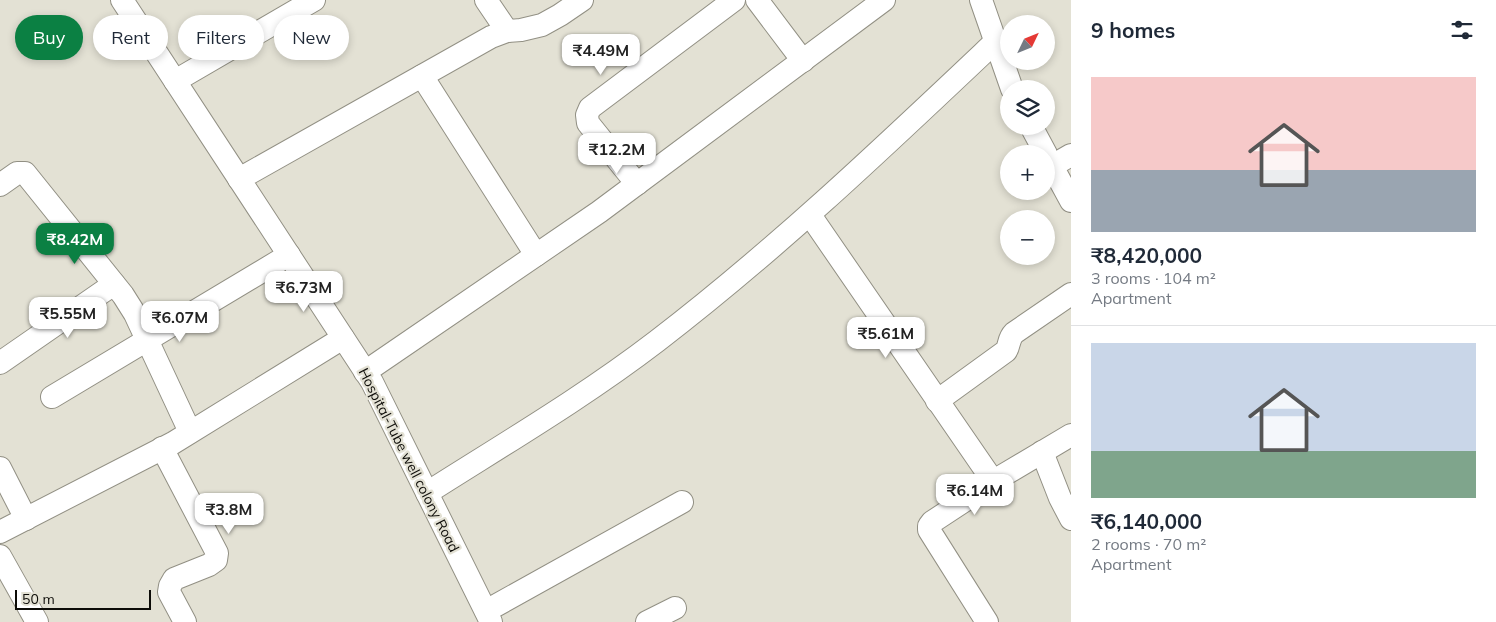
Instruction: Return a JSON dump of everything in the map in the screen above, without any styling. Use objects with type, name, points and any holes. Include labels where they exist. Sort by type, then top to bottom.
[{"type":"street","name":"Hospital-Tube well colony Road","points":[[122,0],[372,382],[488,617]]},
{"type":"street","points":[[175,80],[314,0]]},
{"type":"street","points":[[486,0],[507,31]]},
{"type":"street","points":[[239,179],[491,37],[507,31],[542,25],[560,16],[582,0]]},
{"type":"street","points":[[637,184],[588,123],[587,115],[590,108],[734,0]]},
{"type":"street","points":[[757,0],[803,61]]},
{"type":"street","points":[[365,372],[599,212],[884,0]]},
{"type":"street","points":[[981,0],[1009,80]]},
{"type":"street","points":[[427,493],[584,394],[648,348],[713,297],[810,215],[996,41]]},
{"type":"street","points":[[422,76],[536,255]]},
{"type":"street","points":[[1055,161],[1071,202]]},
{"type":"street","points":[[0,185],[17,173],[25,173],[124,296],[135,314],[190,432]]},
{"type":"street","points":[[810,215],[993,481]]},
{"type":"street","points":[[52,397],[289,255]]},
{"type":"street","points":[[0,363],[114,284]]},
{"type":"street","points":[[938,401],[1006,351],[1009,347],[1010,336],[1071,294]]},
{"type":"street","points":[[0,532],[162,448],[343,338]]},
{"type":"street","points":[[987,622],[929,530],[929,526],[932,522],[993,481],[1071,435]]},
{"type":"street","points":[[162,448],[217,553],[216,560],[209,565],[174,579],[170,586],[169,592],[185,622]]},
{"type":"street","points":[[1042,452],[1060,498],[1071,519]]},
{"type":"street","points":[[0,468],[26,519]]},
{"type":"street","points":[[488,617],[682,502]]},
{"type":"street","points":[[0,556],[37,622]]},
{"type":"street","points":[[647,622],[675,608]]}]
